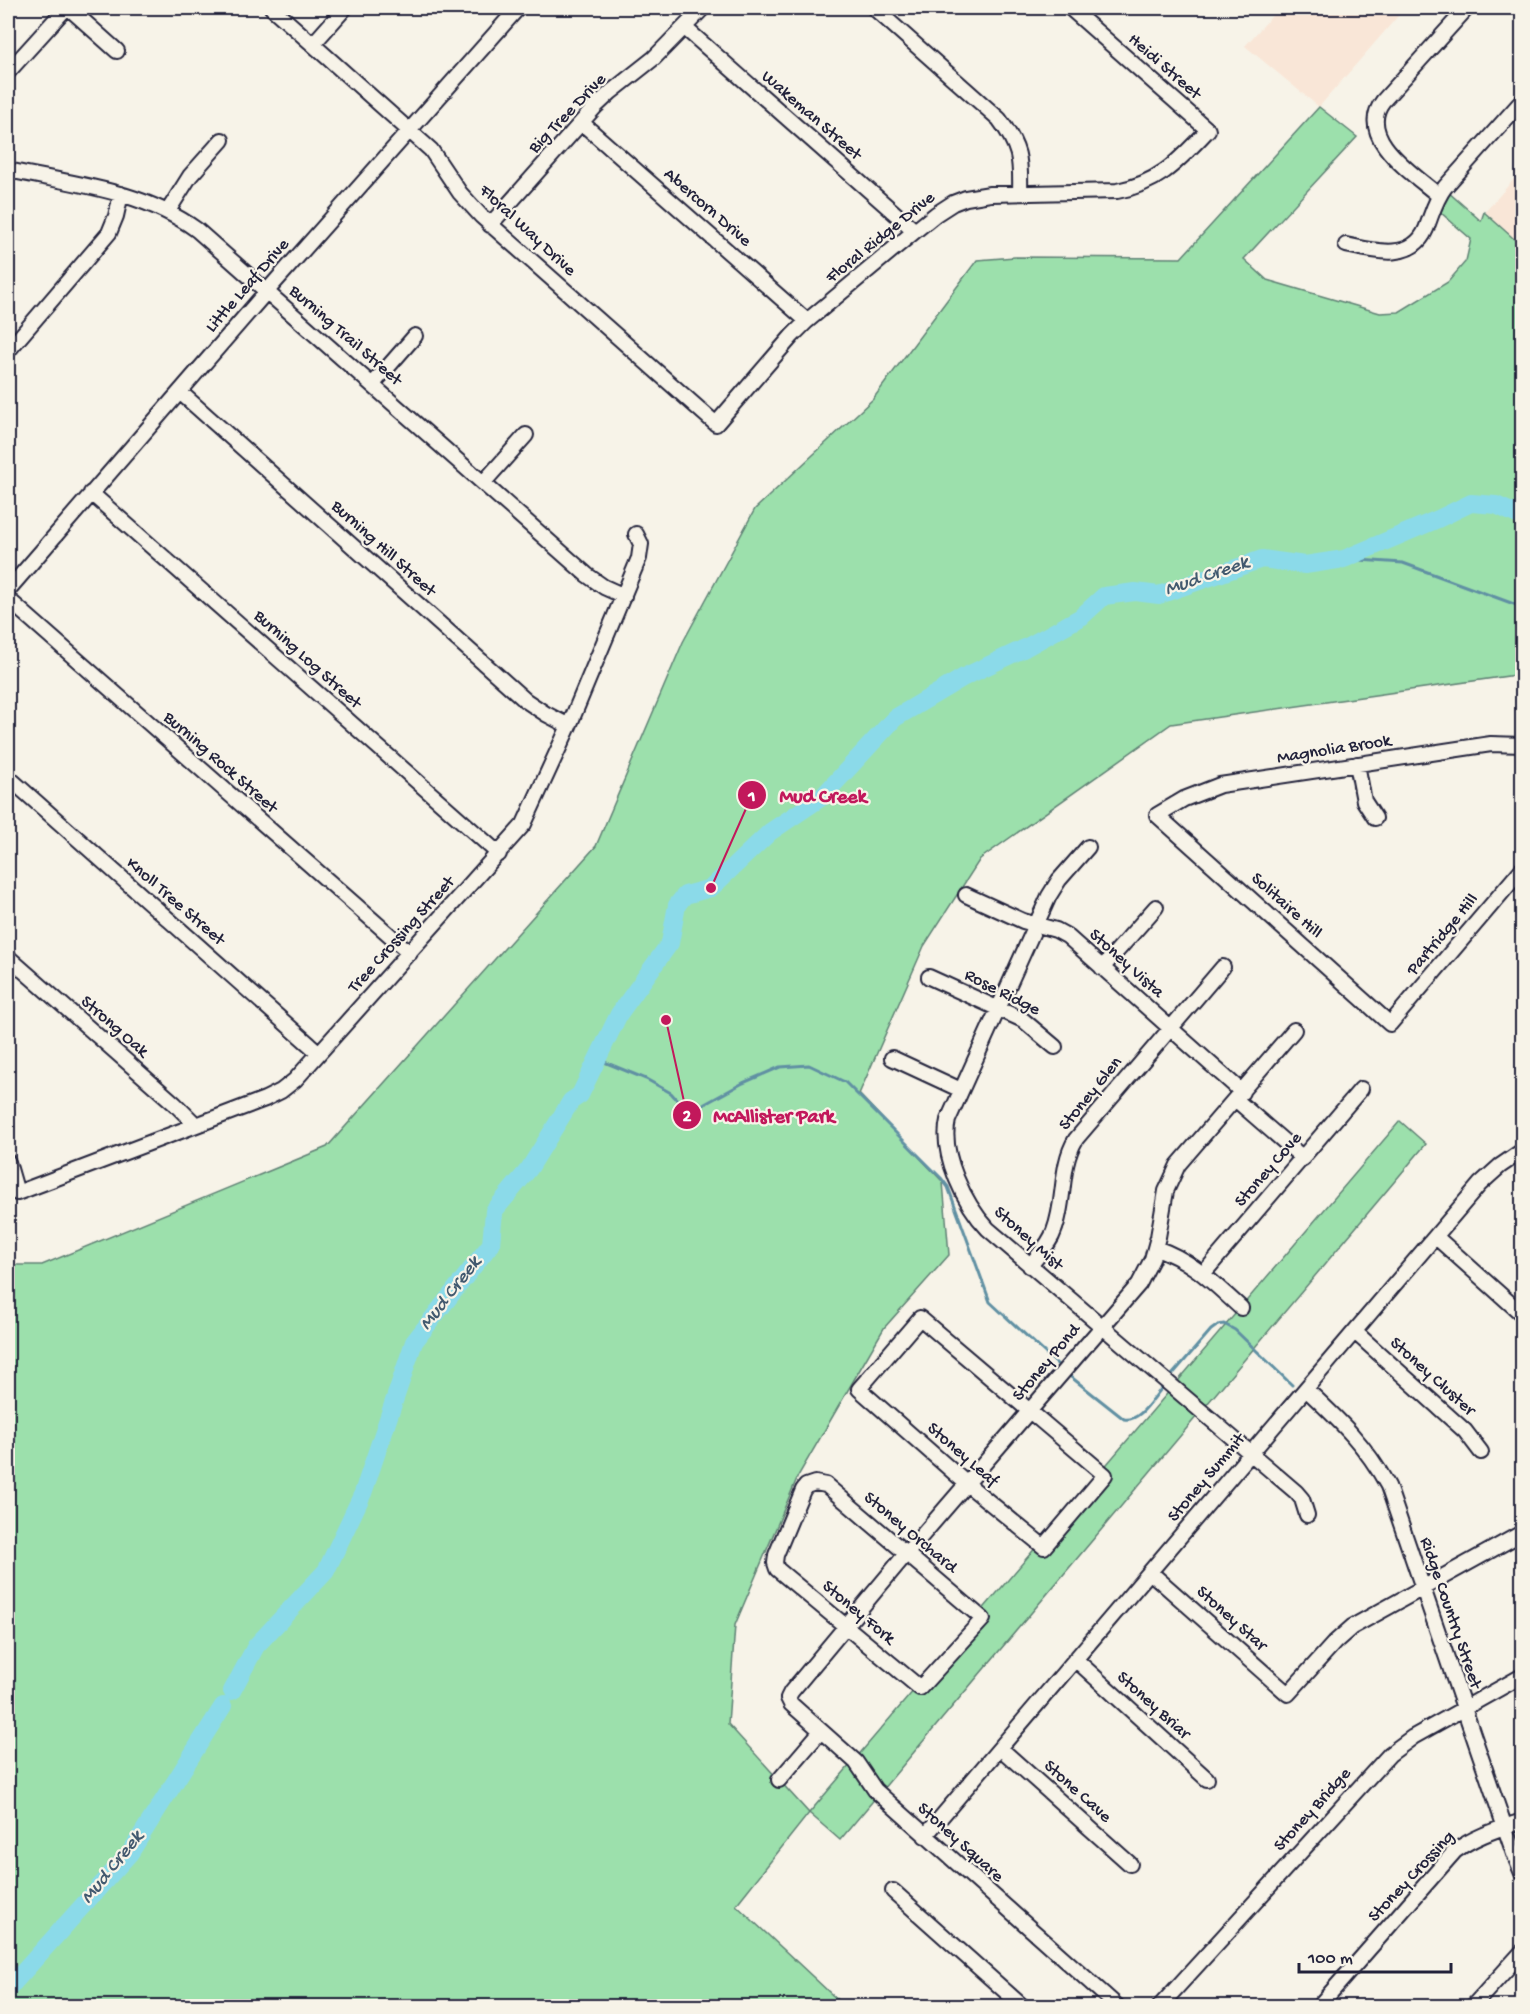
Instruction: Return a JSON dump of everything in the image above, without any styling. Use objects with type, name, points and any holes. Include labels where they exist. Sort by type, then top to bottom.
[{"type":"street","points":[[8,72],[67,8],[117,51]]},
{"type":"street","name":"Floral Way Drive","points":[[272,8],[431,150],[460,193],[490,225],[716,424]]},
{"type":"street","points":[[313,44],[345,8]]},
{"type":"street","name":"Little Leaf Drive","points":[[8,590],[267,291],[518,8]]},
{"type":"street","name":"Big Tree Drive","points":[[490,225],[611,92],[654,58],[703,8]]},
{"type":"street","points":[[874,8],[999,119],[1012,136],[1019,154],[1020,193]]},
{"type":"street","name":"Heidi Street","points":[[1070,8],[1208,130]]},
{"type":"street","points":[[1438,195],[1390,152],[1380,140],[1375,121],[1383,100],[1467,8]]},
{"type":"street","name":"Wakeman Street","points":[[685,28],[915,231]]},
{"type":"street","points":[[1346,245],[1386,253],[1412,245],[1424,234],[1438,195],[1522,101]]},
{"type":"street","name":"Abercorn Drive","points":[[582,123],[807,321]]},
{"type":"street","name":"Floral Ridge Drive","points":[[716,424],[807,321],[952,203],[990,194],[1117,191],[1139,186],[1169,170],[1208,130]]},
{"type":"street","points":[[168,211],[190,176],[222,140]]},
{"type":"street","name":"Burning Trail Street","points":[[8,170],[148,202],[168,211],[197,230],[587,575],[604,587],[624,596]]},
{"type":"street","points":[[9,346],[109,233],[121,194]]},
{"type":"street","points":[[373,384],[415,336]]},
{"type":"street","name":"Burning Hill Street","points":[[180,392],[525,700],[569,726]]},
{"type":"street","points":[[484,482],[526,435]]},
{"type":"street","name":"Burning Log Street","points":[[91,493],[499,854]]},
{"type":"street","name":"Tree Crossing Street","points":[[8,1162],[17,1194],[265,1099],[281,1091],[295,1080],[517,834],[531,812],[624,596],[641,550],[640,539],[636,534]]},
{"type":"street","name":"Burning Rock Street","points":[[8,599],[410,953]]},
{"type":"street","name":"Magnolia Brook","points":[[1157,815],[1184,799],[1220,785],[1491,744],[1522,745]]},
{"type":"street","points":[[1357,764],[1364,801],[1375,818]]},
{"type":"street","name":"Knoll Tree Street","points":[[8,777],[320,1053]]},
{"type":"street","name":"Solitaire Hill","points":[[1157,815],[1390,1024]]},
{"type":"street","name":"Stoney Mist","points":[[1088,847],[1059,880],[1049,896],[948,1120],[947,1146],[962,1192],[972,1211],[982,1223],[1302,1498],[1307,1515]]},
{"type":"street","name":"Partridge Hill","points":[[1390,1024],[1522,869]]},
{"type":"street","name":"Stoney Vista","points":[[966,895],[1067,936],[1169,1027],[1303,1158]]},
{"type":"street","points":[[1102,968],[1156,907]]},
{"type":"street","name":"Strong Oak","points":[[8,957],[196,1125]]},
{"type":"street","name":"Stoney Glen","points":[[1030,1266],[1054,1232],[1069,1150],[1084,1127],[1223,967]]},
{"type":"street","name":"Rose Ridge","points":[[929,977],[1023,1020],[1055,1047]]},
{"type":"street","name":"Stoney Pond","points":[[789,1698],[791,1692],[845,1626],[1138,1284],[1149,1268],[1156,1248],[1169,1182],[1184,1157],[1294,1030]]},
{"type":"street","points":[[892,1058],[961,1090]]},
{"type":"street","name":"Stoney Cove","points":[[1203,1274],[1361,1089]]},
{"type":"street","name":"Stoney Summit","points":[[925,1836],[1480,1184],[1522,1151]]},
{"type":"street","points":[[1436,1238],[1522,1314]]},
{"type":"street","points":[[1156,1248],[1184,1260],[1241,1308]]},
{"type":"street","name":"Stoney Leaf","points":[[921,1318],[1030,1411],[1105,1475],[1044,1547],[967,1484],[859,1389],[921,1318]]},
{"type":"street","name":"Stoney Cluster","points":[[1355,1332],[1465,1431],[1481,1452]]},
{"type":"street","name":"Ridge Country Street","points":[[1306,1389],[1354,1435],[1377,1466],[1388,1486],[1522,1873]]},
{"type":"street","name":"Stoney Orchard","points":[[775,1563],[776,1555],[803,1490],[811,1484],[826,1485],[983,1619],[920,1688]]},
{"type":"street","points":[[1423,1588],[1522,1533]]},
{"type":"street","name":"Stoney Fork","points":[[775,1563],[777,1569],[920,1688]]},
{"type":"street","name":"Stoney Star","points":[[1150,1572],[1288,1694],[1335,1642],[1352,1627],[1423,1588]]},
{"type":"street","name":"Stoney Briar","points":[[1075,1659],[1207,1779]]},
{"type":"street","name":"Stoney Bridge","points":[[1160,2007],[1390,1754],[1413,1737],[1522,1676]]},
{"type":"street","name":"Stoney Square","points":[[789,1698],[791,1704],[856,1762],[874,1789],[1118,2007]]},
{"type":"street","points":[[779,1780],[821,1731]]},
{"type":"street","name":"Stone Cave","points":[[1000,1748],[1130,1864]]},
{"type":"street","name":"Stoney Crossing","points":[[1319,2007],[1455,1851],[1479,1836],[1522,1821]]},
{"type":"street","points":[[893,1891],[1022,2007]]},
{"type":"street","points":[[1473,2007],[1522,1952]]},
{"type":"shaded area","points":[[1279,8],[1405,8],[1319,107],[1245,46]]},
{"type":"shaded area","points":[[1522,170],[1522,246],[1485,212]]},
{"type":"green space","points":[[1319,107],[1357,137],[1244,259],[1267,280],[1380,313],[1399,312],[1448,282],[1466,261],[1471,239],[1439,211],[1448,192],[1481,221],[1484,212],[1522,246],[1522,674],[1171,724],[980,859],[924,946],[859,1094],[943,1182],[949,1255],[884,1328],[798,1476],[735,1625],[728,1724],[809,1813],[736,1905],[844,2006],[8,2006],[8,1265],[42,1265],[327,1147],[596,846],[683,642],[755,509],[873,399],[977,260],[1015,257],[1181,258]]},
{"type":"green space","points":[[1400,1121],[1426,1144],[840,1840],[809,1813]]},
{"type":"waterway","name":"Mud Creek","points":[[232,1691],[256,1646],[326,1571],[363,1493],[414,1342],[491,1244],[494,1211],[529,1169],[571,1101],[580,1095],[619,1014],[670,943],[677,905],[685,895],[711,888],[770,832],[822,797],[895,718],[964,677],[1025,648],[1081,617],[1104,596],[1135,592],[1159,595],[1262,559],[1305,565],[1344,559],[1471,503],[1496,505],[1522,517]]},
{"type":"waterway","points":[[1344,559],[1403,563],[1522,607]]},
{"type":"waterway","points":[[597,1059],[646,1079],[671,1093],[678,1101],[692,1105],[703,1105],[743,1083],[780,1067],[809,1065],[845,1082],[948,1187],[990,1302],[1057,1364]]},
{"type":"waterway","points":[[1172,1375],[1211,1330],[1224,1324],[1235,1330],[1292,1385]]},
{"type":"waterway","points":[[1071,1377],[1124,1419],[1130,1419],[1140,1413],[1162,1388]]},
{"type":"waterway","name":"Mud Creek","points":[[8,1989],[130,1853],[223,1706]]},
{"type":"place","name":"Mud Creek","points":[[711,888]]},
{"type":"place","name":"McAllister Park","points":[[666,1020]]}]
